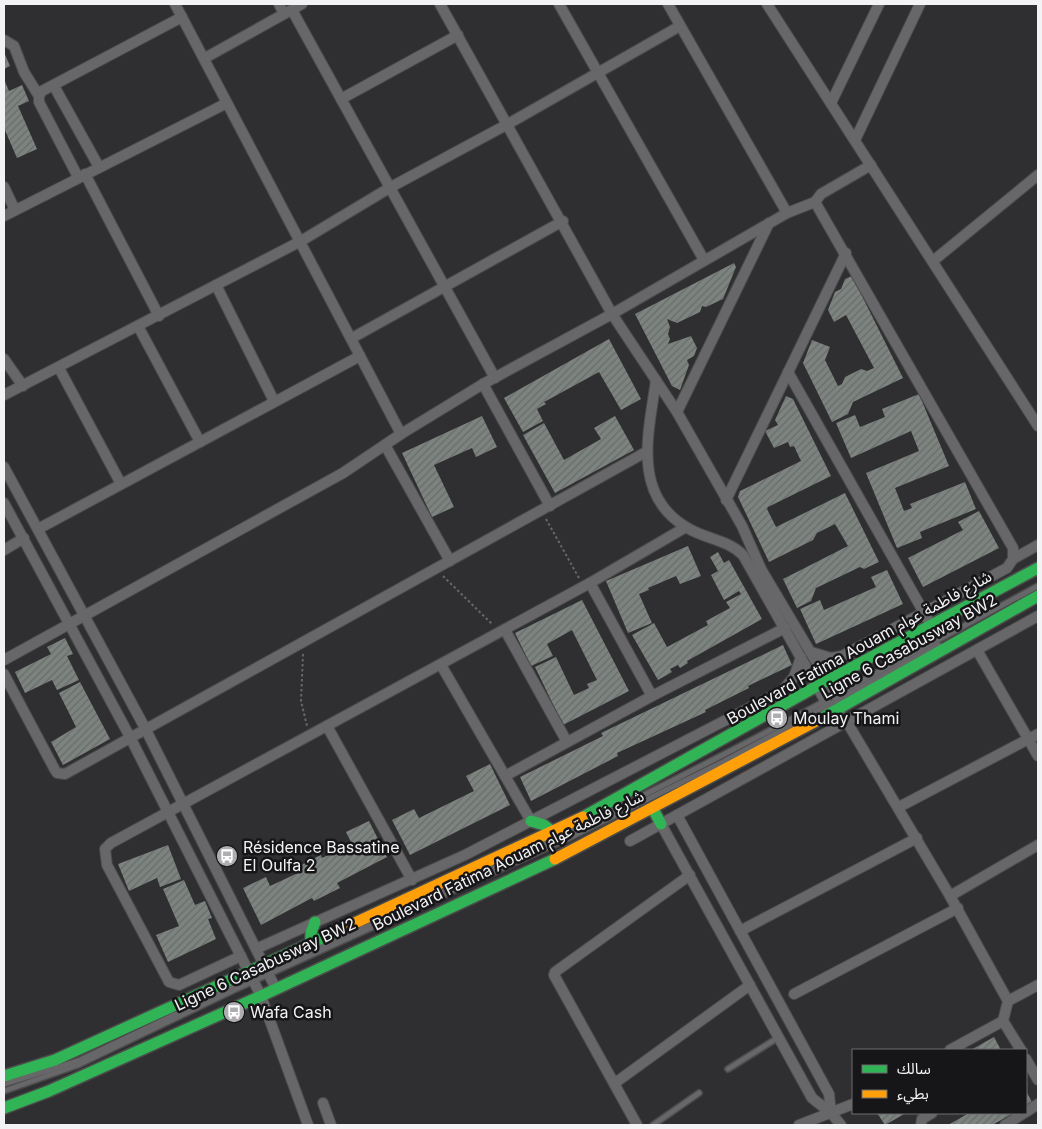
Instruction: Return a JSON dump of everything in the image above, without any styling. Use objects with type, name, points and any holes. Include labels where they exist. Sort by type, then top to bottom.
[{"type":"main road","name":"Boulevard Fatima Aouam شارع فاطمة عوام","points":[[251,977],[267,970],[311,942],[552,832],[608,804],[822,684],[1038,568]]},
{"type":"main road","name":"Boulevard Fatima Aouam شارع فاطمة عوام","points":[[4,1108],[41,1094],[261,996],[559,857],[653,809],[834,704],[1038,596]]},
{"type":"main road","points":[[653,809],[661,824]]},
{"type":"main road","points":[[531,821],[540,823],[552,832]]},
{"type":"main road","points":[[311,942],[311,934],[316,922]]},
{"type":"main road","points":[[4,1076],[54,1060],[251,977]]},
{"type":"street","points":[[175,4],[401,434]]},
{"type":"street","points":[[279,4],[288,12],[341,99],[495,378]]},
{"type":"street","points":[[204,58],[302,4]]},
{"type":"street","points":[[440,4],[563,221],[612,314],[677,412],[726,500],[822,684],[899,807],[958,908],[1008,1001],[1003,1021],[1020,1049]]},
{"type":"street","points":[[559,4],[704,260]]},
{"type":"street","points":[[668,4],[787,213]]},
{"type":"street","points":[[767,4],[1038,426]]},
{"type":"street","points":[[831,103],[879,4]]},
{"type":"street","points":[[855,140],[920,4]]},
{"type":"street","points":[[38,96],[182,17]]},
{"type":"street","points":[[4,395],[301,241],[390,187],[508,124],[680,26]]},
{"type":"street","points":[[341,99],[458,35]]},
{"type":"street","points":[[4,40],[14,46],[24,72],[38,96],[39,102],[158,316]]},
{"type":"street","points":[[54,86],[98,167]]},
{"type":"street","points":[[4,216],[81,175],[227,103]]},
{"type":"street","points":[[4,660],[335,478],[385,444],[483,384],[612,314],[787,213],[814,202],[821,194],[871,165]]},
{"type":"street","points":[[933,261],[1038,174]]},
{"type":"street","points":[[4,187],[16,210]]},
{"type":"street","points":[[656,380],[646,452],[647,471],[659,499],[672,516],[686,528],[728,544],[744,555],[785,628],[806,655],[831,658],[842,656],[1008,568],[1013,559],[1013,548],[846,253],[814,202]]},
{"type":"street","points":[[352,338],[563,221]]},
{"type":"street","points":[[677,412],[770,224]]},
{"type":"street","points":[[726,500],[846,253]]},
{"type":"street","points":[[216,285],[274,401]]},
{"type":"street","points":[[138,326],[200,442]]},
{"type":"street","points":[[38,529],[360,356]]},
{"type":"street","points":[[4,359],[23,386]]},
{"type":"street","points":[[59,368],[121,484]]},
{"type":"street","points":[[788,372],[931,625]]},
{"type":"street","points":[[483,384],[546,508]]},
{"type":"street","points":[[385,444],[450,561]]},
{"type":"street","points":[[4,674],[58,773],[64,774],[646,452]]},
{"type":"street","points":[[4,467],[145,728],[258,948],[276,989]]},
{"type":"street","points":[[4,503],[130,737],[261,996],[308,1125]]},
{"type":"street","points":[[241,956],[180,985],[172,984],[167,979],[107,865],[105,849],[111,843],[441,665],[686,528]]},
{"type":"street","points":[[4,550],[24,538]]},
{"type":"street","points":[[1013,559],[1038,545]]},
{"type":"street","points":[[587,585],[652,696]]},
{"type":"street","points":[[630,841],[1038,616]]},
{"type":"street","points":[[505,776],[652,696],[785,628]]},
{"type":"street","points":[[503,631],[567,742]]},
{"type":"street","points":[[977,650],[1038,756]]},
{"type":"street","points":[[258,948],[465,855],[782,691],[794,677],[806,655]]},
{"type":"street","points":[[441,665],[531,821]]},
{"type":"street","points":[[327,726],[412,880]]},
{"type":"street","points":[[899,807],[1038,734]]},
{"type":"street","points":[[677,816],[829,1094],[832,1113]]},
{"type":"street","points":[[661,824],[812,1098],[832,1113],[841,1125]]},
{"type":"street","points":[[740,931],[917,838]]},
{"type":"street","points":[[950,896],[1038,845]]},
{"type":"street","points":[[637,1125],[554,975],[555,972],[690,875]]},
{"type":"street","points":[[794,994],[958,908]]},
{"type":"street","points":[[615,1083],[750,985]]},
{"type":"street","points":[[1008,1001],[1038,985]]},
{"type":"street","points":[[952,1049],[1003,1021]]},
{"type":"street","points":[[1027,1061],[1038,1080]]},
{"type":"street","points":[[323,1103],[331,1125]]},
{"type":"street","points":[[799,1125],[852,1104]]},
{"type":"street","points":[[1027,1111],[1038,1104]]},
{"type":"street","points":[[921,1125],[922,1119],[930,1114]]},
{"type":"street","points":[[1005,1125],[1022,1114]]},
{"type":"lane","name":"Ligne 6 Casabusway BW2","points":[[834,704],[1038,586]]},
{"type":"lane","name":"Ligne 6 Casabusway BW2","points":[[267,970],[566,835],[720,758],[834,704],[1038,590]]},
{"type":"lane","name":"Ligne 6 Casabusway BW2","points":[[4,1084],[78,1061],[251,977]]},
{"type":"lane","name":"Ligne 6 Casabusway BW2","points":[[4,1091],[78,1065],[251,977]]},
{"type":"lane","points":[[728,1069],[779,1037]]},
{"type":"lane","points":[[653,1125],[698,1093]]},
{"type":"path","points":[[546,508],[587,585]]},
{"type":"path","points":[[435,569],[503,631]]},
{"type":"path","points":[[303,641],[301,701],[302,713],[310,735]]},
{"type":"building","points":[[4,52],[10,66],[4,69]]},
{"type":"building","points":[[4,79],[9,91],[22,85],[29,101],[18,106],[37,149],[17,158],[4,128]]},
{"type":"building","points":[[734,263],[736,267],[723,299],[706,307],[702,306],[700,312],[677,323],[667,319],[670,327],[668,344],[691,336],[697,348],[694,356],[687,360],[689,365],[680,390],[672,386],[635,314]]},
{"type":"building","points":[[852,276],[903,378],[853,402],[848,414],[832,422],[803,363],[812,340],[830,347],[825,360],[838,386],[842,384],[845,377],[861,369],[867,371],[874,368],[846,315],[834,322],[828,310],[835,292],[841,289],[845,279]]},
{"type":"building","points":[[609,339],[641,399],[621,410],[599,372],[544,402],[546,404],[537,409],[543,421],[523,432],[504,398]]},
{"type":"building","points":[[919,394],[949,466],[895,488],[904,511],[912,508],[910,504],[965,482],[976,509],[920,532],[922,538],[897,548],[866,473],[919,451],[911,431],[851,458],[836,423],[855,415],[860,427],[885,417],[882,409]]},
{"type":"building","points":[[786,396],[793,399],[831,476],[768,507],[767,509],[776,527],[845,493],[879,562],[864,569],[860,567],[816,588],[811,601],[797,608],[783,579],[848,546],[835,524],[817,533],[813,540],[769,562],[738,497],[740,491],[801,461],[794,446],[790,447],[788,442],[774,448],[765,431],[778,425],[775,420]]},
{"type":"building","points":[[482,416],[497,447],[476,457],[472,448],[434,465],[454,507],[432,517],[402,453]]},
{"type":"building","points":[[615,416],[634,450],[555,493],[523,435],[544,423],[564,460],[601,439],[594,428]]},
{"type":"building","points":[[979,511],[999,548],[923,587],[908,558],[963,530],[958,522]]},
{"type":"building","points":[[688,546],[701,576],[680,584],[676,576],[639,594],[652,623],[628,633],[606,581]]},
{"type":"building","points":[[718,552],[724,563],[729,560],[762,619],[687,661],[688,663],[680,668],[678,665],[670,669],[672,672],[658,680],[632,635],[654,623],[667,647],[708,625],[706,621],[730,608],[726,602],[741,594],[739,591],[724,600],[711,575],[718,571],[710,557]]},
{"type":"building","points":[[887,570],[903,604],[816,644],[800,609],[820,600],[824,610],[876,587],[871,577]]},
{"type":"building","points":[[582,600],[629,691],[563,725],[535,667],[556,657],[574,695],[589,688],[587,684],[597,680],[572,630],[547,644],[553,656],[531,666],[515,633]]},
{"type":"building","points":[[65,638],[73,654],[67,656],[79,680],[57,690],[52,680],[25,693],[15,672],[51,654],[47,647]]},
{"type":"building","points":[[783,645],[792,665],[748,686],[749,688],[705,710],[706,712],[617,753],[618,756],[531,801],[520,777],[603,736],[601,733]]},
{"type":"building","points":[[80,682],[110,739],[63,765],[51,742],[76,727],[59,693]]},
{"type":"building","points":[[490,764],[510,805],[410,855],[392,820],[414,809],[419,818],[474,791],[466,776]]},
{"type":"building","points":[[369,821],[387,857],[337,883],[340,888],[314,901],[312,898],[261,925],[243,888],[266,877],[270,886],[300,872],[297,867],[321,855],[322,858],[352,844],[346,832]]},
{"type":"building","points":[[168,845],[181,879],[160,887],[157,878],[129,891],[118,864]]},
{"type":"building","points":[[184,880],[195,905],[205,901],[212,918],[208,919],[216,939],[168,962],[156,935],[179,926],[163,889]]},
{"type":"building","points":[[994,1037],[1000,1049],[973,1049]]},
{"type":"building","points":[[1027,1093],[1032,1102],[1027,1105]]},
{"type":"building","points":[[878,1114],[904,1114],[885,1125]]},
{"type":"building","points":[[967,1114],[1012,1114],[992,1125],[948,1125]]},
{"type":"traffic: fast","points":[[583,817],[817,686],[1038,568]]},
{"type":"traffic: fast","points":[[820,719],[1038,596]]},
{"type":"traffic: fast","points":[[653,809],[661,824]]},
{"type":"traffic: fast","points":[[531,821],[544,825],[553,832]]},
{"type":"traffic: fast","points":[[4,1108],[49,1091],[261,996],[555,859]]},
{"type":"traffic: fast","points":[[311,942],[311,933],[315,922]]},
{"type":"traffic: fast","points":[[4,1076],[55,1060],[344,928]]},
{"type":"traffic: slow","points":[[555,859],[820,719]]},
{"type":"traffic: slow","points":[[344,928],[583,817]]},
{"type":"place","name":"Moulay Thami","points":[[777,718]]},
{"type":"place","name":"Résidence Bassatine El Oulfa 2","points":[[227,856]]},
{"type":"place","name":"Wafa Cash","points":[[234,1012]]}]
